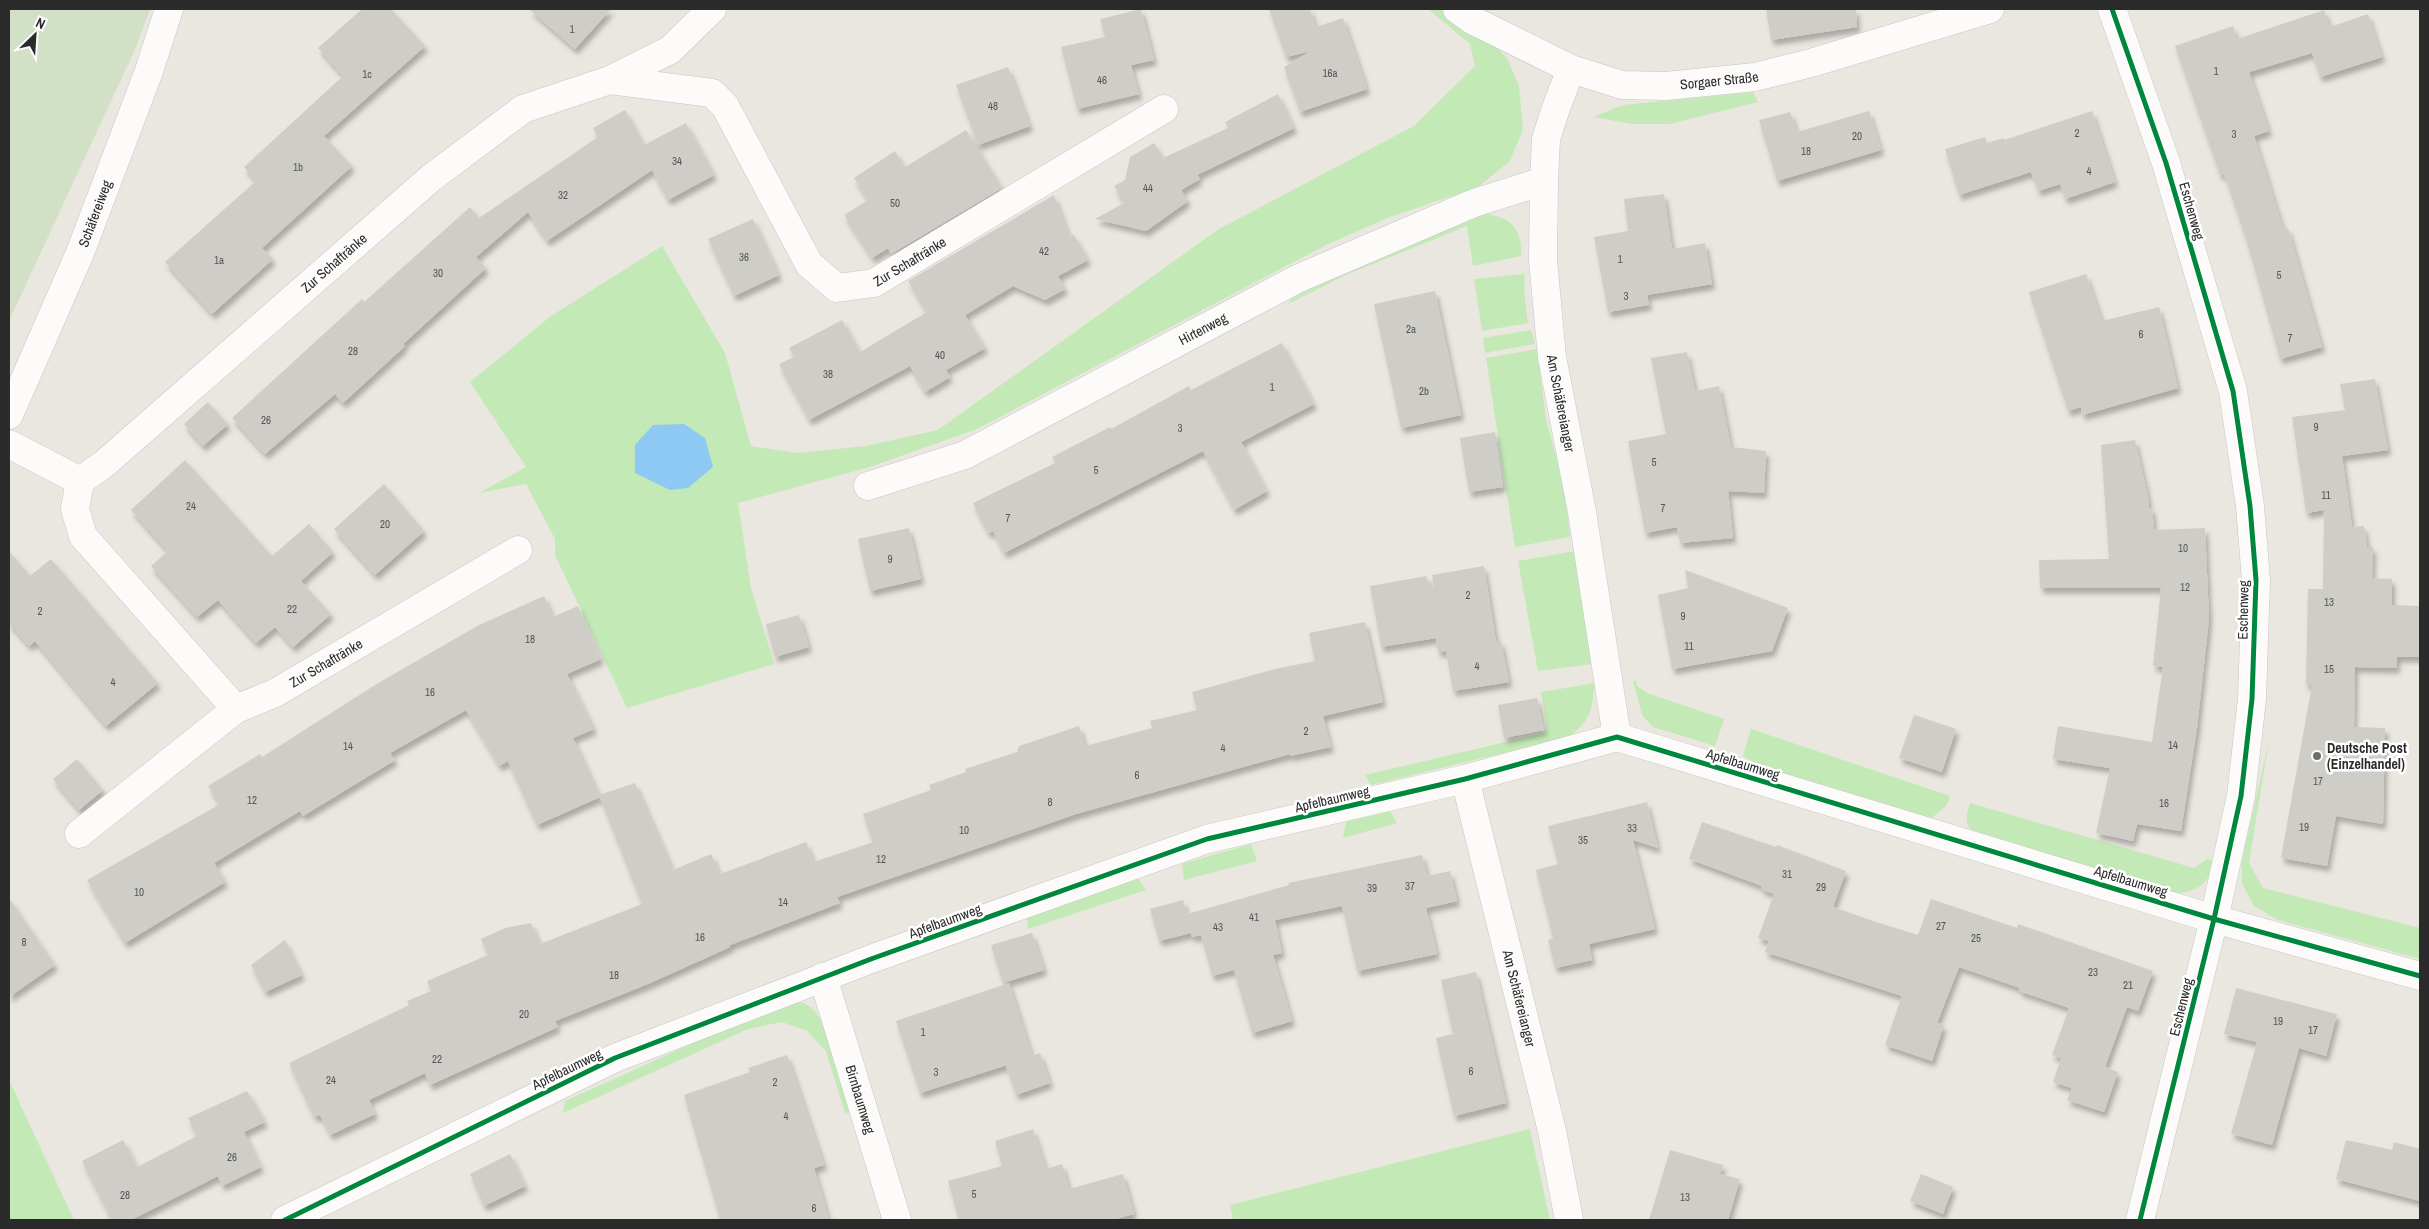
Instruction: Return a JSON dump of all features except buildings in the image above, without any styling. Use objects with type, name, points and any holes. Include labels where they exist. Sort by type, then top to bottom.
[{"type":"street","name":"Schäfereiweg","points":[[9,415],[80,253],[169,9]]},
{"type":"street","name":"Zur Schaftränke","points":[[80,481],[104,464],[431,178],[523,109],[610,80],[670,50],[712,9]]},
{"type":"street","name":"Sorgaer Straße","points":[[1457,9],[1472,20],[1572,69],[1622,85],[1666,86],[1755,77],[1811,63],[1990,9]]},
{"type":"street","name":"Eschenweg","points":[[2112,9],[2166,163],[2233,391],[2250,506],[2256,580],[2252,699],[2240,796],[2214,918],[2140,1220]]},
{"type":"street","name":"Am Schäfereianger","points":[[1572,69],[1546,139],[1544,260],[1552,357],[1582,512],[1617,738]]},
{"type":"street","name":"Zur Schaftränke","points":[[610,80],[712,93],[725,106],[809,264],[837,288],[874,283],[1164,109]]},
{"type":"street","name":"Hirtenweg","points":[[868,486],[965,455],[1297,279],[1474,203],[1544,181]]},
{"type":"street","points":[[9,444],[80,481],[75,509],[83,536],[236,709]]},
{"type":"street","name":"Zur Schaftränke","points":[[79,834],[236,709],[275,693],[518,550]]},
{"type":"street","name":"Apfelbaumweg","points":[[285,1220],[615,1058],[823,977],[1207,839],[1465,779],[1617,738],[2214,918],[2420,976]]},
{"type":"street","name":"Am Schäfereianger","points":[[1465,779],[1552,1131],[1570,1220]]},
{"type":"street","name":"Birnbaumweg","points":[[823,977],[896,1220]]},
{"type":"green space","points":[[9,9],[150,9],[137,45],[9,321]]},
{"type":"green space","points":[[1428,9],[1440,9],[1493,44],[1507,58],[1519,86],[1523,129],[1510,161],[1478,187],[1390,217],[1328,244],[977,429],[870,467],[738,503],[751,588],[774,664],[627,708],[555,555],[555,539],[526,484],[479,493],[526,467],[470,382],[551,316],[662,246],[725,353],[751,446],[798,453],[866,446],[938,430],[1219,229],[1414,126],[1475,66],[1470,44]]},
{"type":"green space","points":[[1753,92],[1758,102],[1669,124],[1633,124],[1593,117],[1623,105]]},
{"type":"green space","points":[[1486,214],[1502,218],[1514,226],[1520,239],[1521,256],[1473,266],[1467,226],[1348,274],[1288,304],[1291,299],[1343,272]]},
{"type":"green space","points":[[1525,274],[1524,291],[1528,323],[1482,331],[1474,279]]},
{"type":"green space","points":[[1531,330],[1535,344],[1485,353],[1483,338]]},
{"type":"green space","points":[[1537,349],[1546,419],[1564,487],[1570,537],[1515,547],[1486,358]]},
{"type":"green space","points":[[1575,551],[1581,568],[1579,585],[1592,664],[1538,671],[1518,561]]},
{"type":"green space","points":[[1633,681],[1636,681],[1637,686],[1647,693],[1724,719],[1715,746],[1653,727],[1642,715]]},
{"type":"green space","points":[[1595,683],[1589,714],[1582,725],[1569,737],[1371,785],[1365,775],[1544,733],[1547,728],[1541,692]]},
{"type":"green space","points":[[1751,729],[1950,796],[1946,806],[1929,820],[1757,765],[1743,756]]},
{"type":"green space","points":[[2269,740],[2249,863],[2263,888],[2420,928],[2420,959],[2278,920],[2254,906],[2242,883],[2242,861]]},
{"type":"green space","points":[[1970,803],[2194,868],[2207,859],[2215,861],[2212,870],[2201,886],[2174,895],[1981,839],[1967,823]]},
{"type":"green space","points":[[1390,811],[1397,823],[1343,838],[1346,822]]},
{"type":"green space","points":[[1251,844],[1257,861],[1184,880],[1182,864]]},
{"type":"green space","points":[[1138,878],[1146,890],[1028,929],[1026,913]]},
{"type":"green space","points":[[787,1001],[798,1002],[811,1007],[821,1020],[851,1112],[845,1113],[826,1051],[807,1031],[782,1022],[748,1029],[563,1113],[565,1101]]},
{"type":"green space","points":[[9,1080],[74,1220],[9,1220]]},
{"type":"green space","points":[[1530,1129],[1550,1220],[1233,1220],[1230,1205]]},
{"type":"water","points":[[684,424],[705,438],[713,467],[688,488],[670,490],[635,473],[635,445],[653,425]]},
{"type":"cycle path","points":[[2112,9],[2166,163],[2233,391],[2250,506],[2256,580],[2252,699],[2241,796],[2214,919],[2140,1220]]},
{"type":"cycle path","points":[[285,1220],[615,1058],[871,959],[1207,839],[1465,779],[1617,737],[2214,919],[2420,976]]},
{"type":"place","name":"Deutsche Post (Einzelhandel)","points":[[2317,756]]}]
